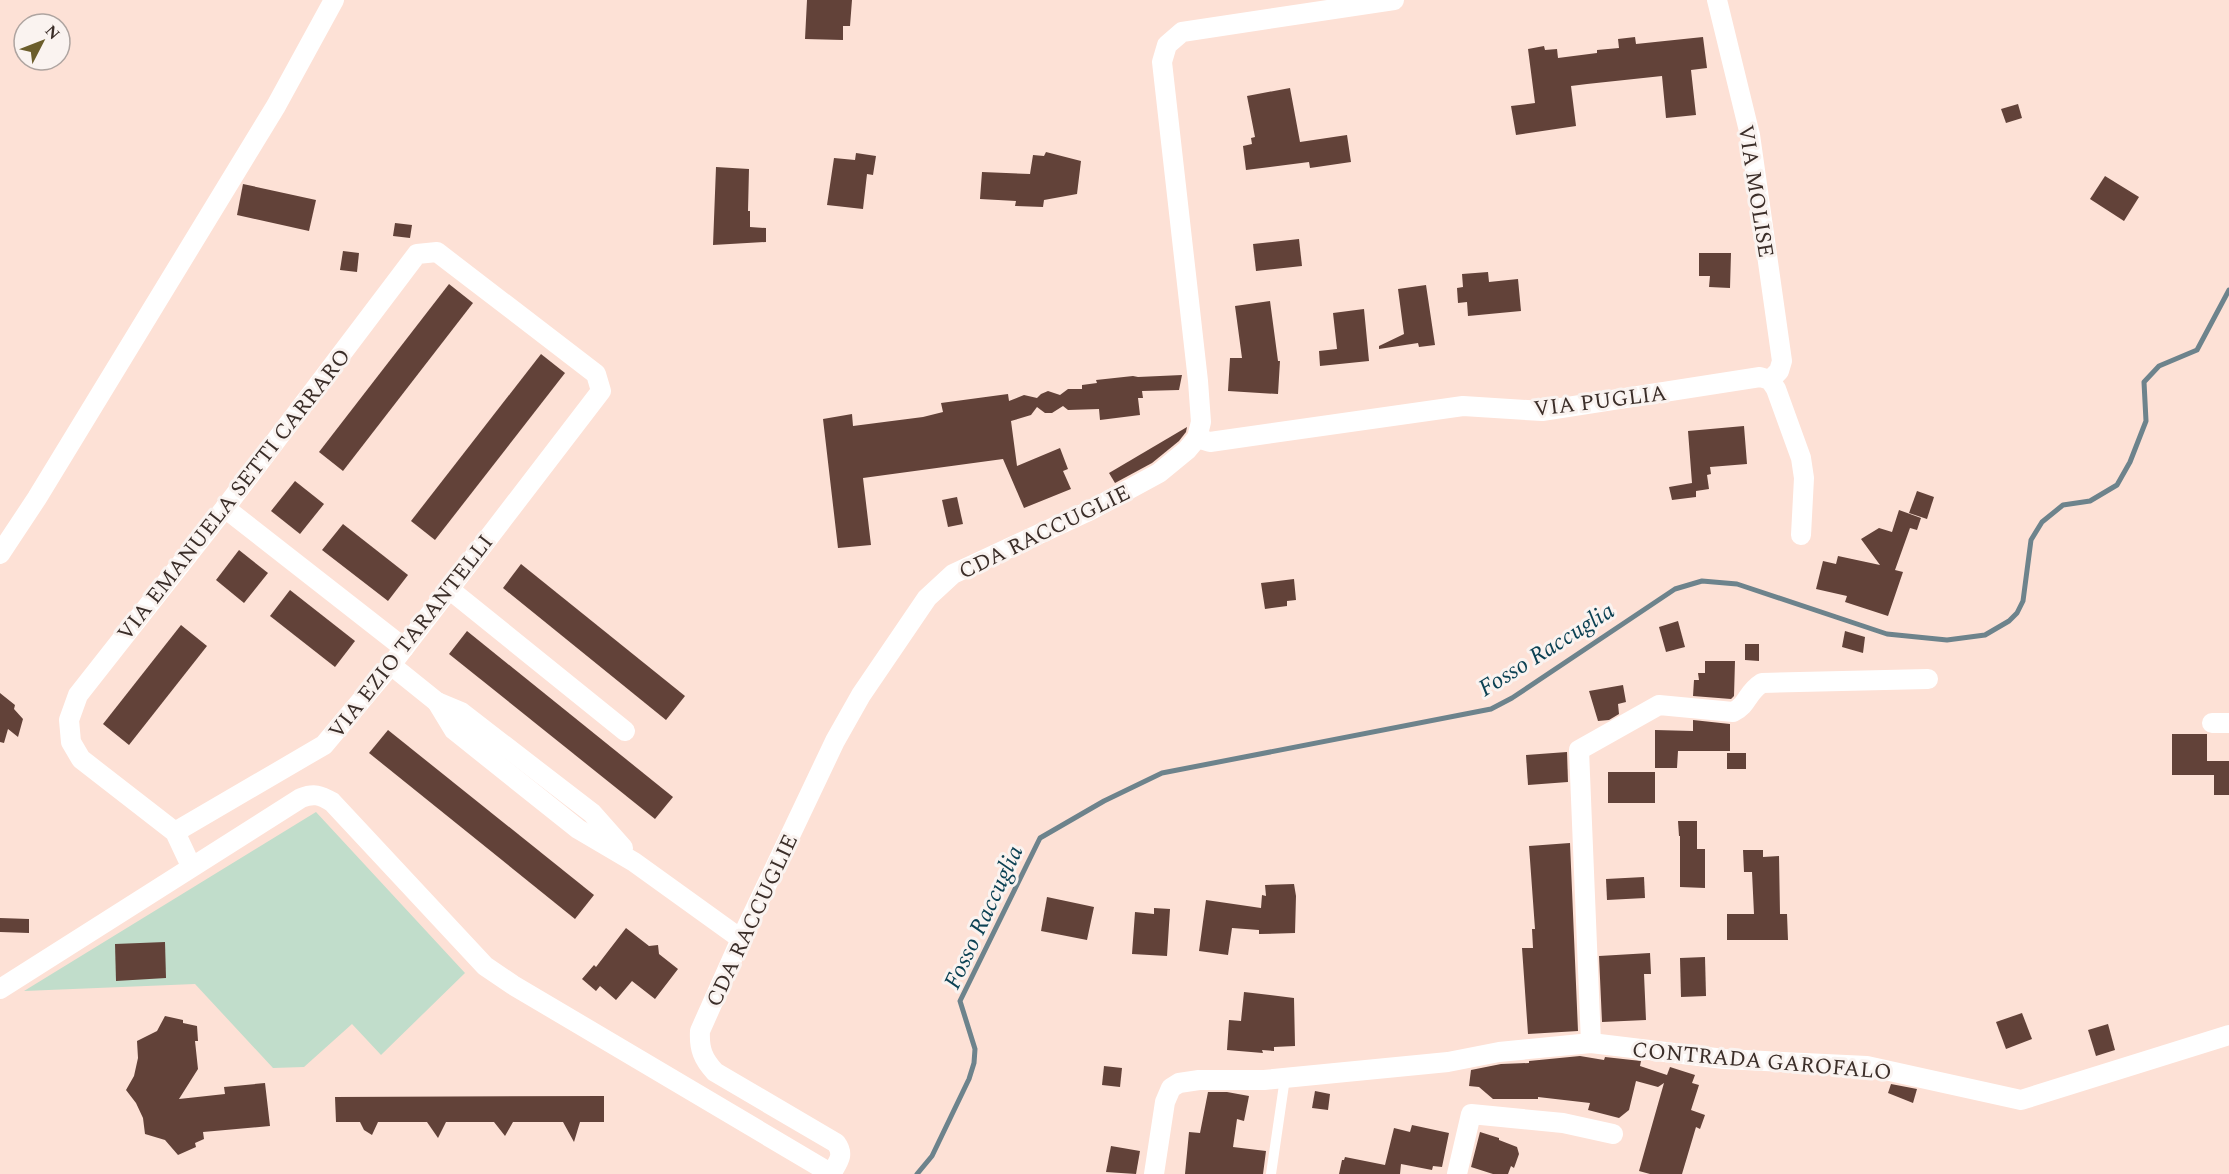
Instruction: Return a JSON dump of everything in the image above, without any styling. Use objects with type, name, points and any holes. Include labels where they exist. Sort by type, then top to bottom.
[{"type":"street","points":[[0,554],[37,498],[276,106],[334,0]]},
{"type":"street","points":[[1197,438],[1201,422],[1198,381],[1162,62],[1167,45],[1182,32],[1394,0]]},
{"type":"street","name":"VIA MOLISE","points":[[1717,0],[1750,135],[1781,349],[1782,361],[1779,371],[1770,380]]},
{"type":"street","name":"VIA EMANUELA SETTI CARRARO","points":[[176,832],[81,759],[71,742],[69,720],[78,695],[225,508],[417,254],[437,252],[596,374],[601,390]]},
{"type":"street","name":"VIA PUGLIA","points":[[1197,438],[1210,442],[1463,406],[1542,411],[1760,377],[1770,380]]},
{"type":"street","points":[[1770,380],[1776,389],[1801,458],[1804,478],[1801,535]]},
{"type":"street","name":"VIA EZIO TARANTELLI","points":[[176,832],[324,745],[391,665],[601,390]]},
{"type":"street","name":"CDA RACCUGLIE","points":[[832,1174],[841,1157],[841,1150],[836,1143],[715,1072],[703,1059],[699,1045],[700,1031],[741,939],[835,741],[861,695],[927,598],[953,574],[1089,511],[1160,473],[1187,450],[1197,438]]},
{"type":"street","points":[[225,508],[404,648]]},
{"type":"street","points":[[449,589],[625,731]]},
{"type":"street","points":[[391,665],[436,702],[461,712],[592,813],[634,862],[741,939]]},
{"type":"street","points":[[1591,1043],[1579,750],[1659,705],[1733,712],[1741,708],[1750,690],[1762,683],[1928,679]]},
{"type":"street","points":[[0,989],[301,798],[321,795],[332,802],[485,966],[513,985],[832,1174]]},
{"type":"street","points":[[176,832],[191,866]]},
{"type":"street","name":"CONTRADA GAROFALO","points":[[1154,1174],[1165,1102],[1171,1088],[1179,1083],[1199,1080],[1264,1080],[1448,1062],[1499,1052],[1591,1043],[1724,1059],[1867,1066],[2021,1100],[2229,1035]]},
{"type":"street","points":[[1457,1174],[1471,1114],[1563,1123],[1613,1134]]},
{"type":"lane","points":[[1271,1174],[1285,1078]]},
{"type":"green space","points":[[316,812],[465,973],[381,1055],[352,1024],[304,1067],[273,1068],[195,984],[24,991]]},
{"type":"building","points":[[807,0],[852,0],[850,26],[843,26],[843,40],[805,39]]},
{"type":"building","points":[[1635,37],[1636,44],[1703,37],[1707,68],[1691,70],[1696,115],[1666,118],[1662,76],[1587,84],[1571,86],[1576,126],[1516,135],[1511,106],[1535,103],[1528,49],[1544,46],[1545,50],[1557,49],[1558,58],[1619,48],[1618,39]]},
{"type":"building","points":[[1290,88],[1300,142],[1347,135],[1351,162],[1310,168],[1309,162],[1246,170],[1243,146],[1252,144],[1251,138],[1255,137],[1247,96]]},
{"type":"building","points":[[2018,104],[2022,118],[2006,123],[2001,109]]},
{"type":"building","points":[[1046,152],[1081,161],[1077,194],[1044,200],[1043,207],[1015,206],[1016,201],[980,199],[982,172],[1030,174],[1033,155],[1044,156]]},
{"type":"building","points":[[856,153],[876,156],[873,175],[867,174],[863,209],[827,205],[834,158],[855,160]]},
{"type":"building","points":[[716,167],[749,169],[750,227],[766,228],[766,242],[713,245]]},
{"type":"building","points":[[2105,176],[2139,197],[2124,221],[2090,199]]},
{"type":"building","points":[[243,184],[316,200],[309,231],[237,215]]},
{"type":"building","points":[[395,223],[412,225],[410,238],[393,236]]},
{"type":"building","points":[[1299,239],[1302,266],[1256,271],[1253,244]]},
{"type":"building","points":[[343,251],[359,253],[357,272],[340,270]]},
{"type":"building","points":[[1699,253],[1731,253],[1730,288],[1709,287],[1710,276],[1699,276]]},
{"type":"building","points":[[1488,272],[1489,282],[1518,279],[1521,311],[1468,316],[1467,302],[1458,303],[1457,288],[1463,287],[1462,274]]},
{"type":"building","points":[[449,284],[473,303],[343,471],[319,452]]},
{"type":"building","points":[[1426,285],[1435,345],[1419,347],[1418,343],[1379,349],[1379,346],[1404,334],[1398,289]]},
{"type":"building","points":[[1270,301],[1278,361],[1280,361],[1278,394],[1228,391],[1230,358],[1242,358],[1235,306]]},
{"type":"building","points":[[1364,309],[1369,361],[1320,366],[1319,351],[1337,349],[1333,313]]},
{"type":"building","points":[[541,354],[565,373],[435,540],[411,521]]},
{"type":"building","points":[[1182,375],[1179,390],[1142,391],[1143,398],[1138,398],[1140,415],[1100,420],[1099,409],[1068,410],[1063,406],[1052,413],[1045,413],[1037,407],[1031,415],[1011,421],[1017,466],[1060,448],[1068,469],[1063,471],[1071,489],[1024,508],[1003,459],[863,478],[871,545],[838,548],[823,419],[852,414],[853,426],[923,417],[943,412],[941,403],[1008,394],[1009,401],[1024,395],[1037,398],[1048,391],[1060,395],[1068,389],[1082,389],[1082,385],[1097,383],[1096,380],[1133,376]]},
{"type":"building","points":[[1744,426],[1747,464],[1710,467],[1711,474],[1707,475],[1709,489],[1696,491],[1696,497],[1672,500],[1669,487],[1692,483],[1688,431]]},
{"type":"building","points":[[1187,427],[1179,441],[1152,463],[1115,483],[1109,473]]},
{"type":"building","points":[[295,481],[324,504],[300,534],[271,511]]},
{"type":"building","points":[[1917,491],[1934,497],[1927,519],[1909,513]]},
{"type":"building","points":[[957,497],[963,524],[948,527],[942,500]]},
{"type":"building","points":[[1899,510],[1921,518],[1917,530],[1910,528],[1895,570],[1903,572],[1888,616],[1845,602],[1847,596],[1816,589],[1823,561],[1836,564],[1838,556],[1880,565],[1861,539],[1879,528],[1892,532]]},
{"type":"building","points":[[343,524],[408,575],[388,601],[322,550]]},
{"type":"building","points":[[239,550],[268,573],[244,603],[216,580]]},
{"type":"building","points":[[521,564],[685,696],[666,720],[503,588]]},
{"type":"building","points":[[1294,579],[1296,600],[1287,601],[1287,606],[1265,609],[1261,583]]},
{"type":"building","points":[[290,590],[355,641],[335,667],[270,616]]},
{"type":"building","points":[[1678,621],[1685,647],[1666,652],[1659,627]]},
{"type":"building","points":[[181,625],[207,646],[129,745],[103,724]]},
{"type":"building","points":[[467,631],[673,797],[655,819],[449,654]]},
{"type":"building","points":[[1845,631],[1865,637],[1863,653],[1842,647]]},
{"type":"building","points":[[1745,644],[1759,644],[1759,661],[1745,660]]},
{"type":"building","points":[[1705,661],[1735,661],[1734,696],[1731,699],[1693,696],[1694,680],[1699,680],[1698,673],[1705,673]]},
{"type":"building","points":[[1623,685],[1626,702],[1618,704],[1619,714],[1609,720],[1598,721],[1589,691]]},
{"type":"building","points":[[0,693],[15,705],[14,709],[23,719],[18,737],[8,729],[4,743],[0,742]]},
{"type":"building","points":[[1693,720],[1730,724],[1730,751],[1678,751],[1677,768],[1655,768],[1655,730],[1693,731]]},
{"type":"building","points":[[388,730],[594,895],[575,919],[369,753]]},
{"type":"building","points":[[2172,734],[2207,734],[2207,761],[2229,761],[2229,795],[2214,795],[2214,775],[2172,775]]},
{"type":"building","points":[[1567,752],[1568,782],[1528,785],[1526,755]]},
{"type":"building","points":[[1727,753],[1746,753],[1746,769],[1727,769]]},
{"type":"building","points":[[1608,772],[1655,772],[1655,803],[1608,803]]},
{"type":"building","points":[[1678,821],[1697,821],[1697,849],[1705,849],[1705,888],[1680,887]]},
{"type":"building","points":[[1570,843],[1578,1031],[1528,1034],[1522,948],[1533,948],[1532,929],[1535,929],[1529,846]]},
{"type":"building","points":[[1743,850],[1763,850],[1763,857],[1779,856],[1780,914],[1787,914],[1788,940],[1727,940],[1727,914],[1754,914],[1752,872],[1744,872]]},
{"type":"building","points":[[1644,877],[1645,898],[1607,900],[1606,879]]},
{"type":"building","points":[[1294,884],[1295,933],[1259,934],[1259,930],[1232,928],[1228,955],[1199,951],[1206,900],[1261,908],[1262,895],[1266,896],[1265,885]]},
{"type":"building","points":[[1047,897],[1094,907],[1087,940],[1041,931]]},
{"type":"building","points":[[1154,908],[1170,909],[1167,956],[1132,954],[1135,912],[1154,914]]},
{"type":"building","points":[[0,918],[29,919],[29,933],[0,932]]},
{"type":"building","points":[[626,928],[649,946],[658,945],[659,954],[678,969],[655,999],[632,981],[616,1000],[600,986],[596,991],[582,979],[594,965],[596,967]]},
{"type":"building","points":[[165,942],[166,978],[116,981],[115,944]]},
{"type":"building","points":[[1650,953],[1651,974],[1644,974],[1646,1020],[1602,1022],[1599,956]]},
{"type":"building","points":[[1705,957],[1706,996],[1681,997],[1680,958]]},
{"type":"building","points":[[1244,992],[1294,998],[1295,1046],[1274,1047],[1274,1051],[1262,1050],[1263,1053],[1227,1050],[1229,1020],[1241,1021]]},
{"type":"building","points":[[2022,1013],[2032,1039],[2006,1049],[1996,1022]]},
{"type":"building","points":[[165,1016],[197,1026],[198,1041],[195,1041],[198,1069],[179,1099],[225,1094],[224,1087],[265,1083],[270,1126],[203,1132],[204,1139],[195,1143],[196,1147],[178,1155],[165,1140],[145,1134],[143,1118],[136,1103],[126,1090],[134,1076],[138,1058],[137,1041],[157,1031]]},
{"type":"building","points":[[2108,1024],[2115,1050],[2096,1056],[2088,1030]]},
{"type":"building","points":[[1580,1056],[1604,1060],[1605,1057],[1641,1061],[1640,1066],[1667,1075],[1670,1067],[1695,1075],[1692,1083],[1699,1085],[1691,1110],[1705,1115],[1700,1129],[1696,1127],[1682,1174],[1650,1174],[1639,1171],[1664,1083],[1658,1087],[1636,1081],[1629,1110],[1619,1118],[1588,1110],[1590,1103],[1538,1097],[1538,1099],[1493,1099],[1479,1087],[1469,1086],[1471,1070],[1501,1064],[1529,1063],[1529,1061]]},
{"type":"building","points":[[1104,1066],[1122,1068],[1120,1087],[1102,1085]]},
{"type":"building","points":[[1891,1084],[1917,1089],[1913,1103],[1888,1093]]},
{"type":"building","points":[[1315,1091],[1330,1094],[1328,1110],[1312,1108]]},
{"type":"building","points":[[1208,1092],[1227,1092],[1249,1096],[1244,1121],[1237,1119],[1233,1147],[1266,1151],[1263,1174],[1185,1174],[1189,1132],[1200,1133]]},
{"type":"building","points":[[604,1096],[604,1122],[580,1122],[574,1142],[563,1122],[513,1122],[505,1136],[494,1122],[446,1122],[438,1138],[427,1122],[378,1122],[372,1135],[364,1130],[360,1122],[336,1122],[335,1097]]},
{"type":"building","points":[[1412,1125],[1449,1133],[1442,1167],[1433,1166],[1432,1170],[1401,1164],[1400,1174],[1339,1174],[1342,1160],[1345,1157],[1385,1165],[1394,1128],[1410,1132]]},
{"type":"building","points":[[1480,1132],[1517,1147],[1519,1154],[1514,1168],[1511,1166],[1508,1174],[1493,1174],[1471,1167]]},
{"type":"building","points":[[1111,1146],[1140,1151],[1136,1174],[1106,1172]]},
{"type":"waterway","name":"Fosso Raccuglia","points":[[917,1174],[932,1156],[969,1079],[974,1063],[975,1049],[960,1001],[1040,838],[1104,801],[1162,773],[1491,709],[1512,698],[1675,589],[1702,581],[1737,584],[1887,634],[1947,640],[1985,635],[2009,621],[2017,613],[2023,601],[2031,540],[2042,522],[2063,505],[2090,501],[2117,485],[2130,462],[2146,421],[2144,382],[2159,366],[2197,350],[2229,290]]}]
